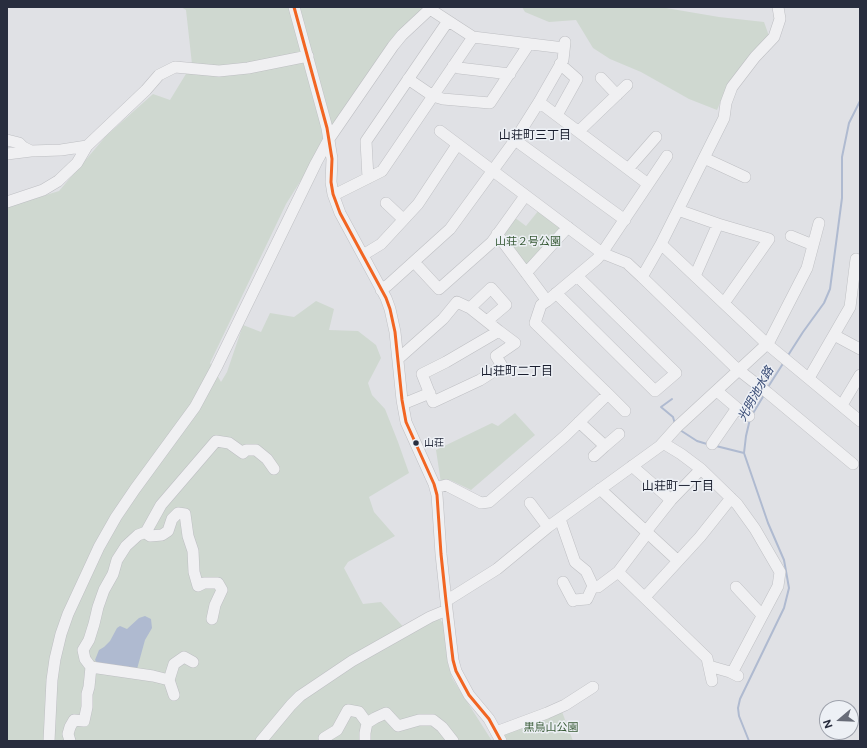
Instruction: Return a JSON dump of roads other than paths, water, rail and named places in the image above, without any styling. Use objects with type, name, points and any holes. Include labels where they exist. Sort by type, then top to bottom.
[{"type":"street","points":[[294,7],[329,139],[332,159],[331,182],[333,194],[340,213],[390,309],[393,321],[406,422],[437,495],[446,606],[453,660],[456,671],[469,694],[489,719],[498,737],[565,705],[594,687]]},
{"type":"street","points":[[49,741],[52,680],[61,634],[71,608],[100,547],[116,517],[135,489],[156,463],[195,408],[329,139],[393,46],[402,35],[432,7],[433,11],[472,38],[529,44],[564,45],[563,60],[539,102],[515,140],[450,229],[381,290]]},
{"type":"street","points":[[642,277],[661,244],[724,118],[726,103],[732,87],[755,57],[774,37],[780,19],[778,7]]},
{"type":"street","points":[[368,178],[366,141],[448,21]]},
{"type":"street","points":[[333,194],[338,193],[382,171],[472,38]]},
{"type":"street","points":[[408,79],[433,96],[443,99],[490,103],[529,44]]},
{"type":"street","points":[[7,202],[43,190],[58,181],[77,163],[87,146],[146,90],[159,75],[175,67],[219,70],[248,68],[308,56]]},
{"type":"street","points":[[556,115],[578,79],[560,64]]},
{"type":"street","points":[[453,66],[510,74]]},
{"type":"street","points":[[601,78],[617,95]]},
{"type":"street","points":[[579,131],[627,85]]},
{"type":"street","points":[[539,102],[648,184]]},
{"type":"street","points":[[440,131],[602,253],[627,263],[739,370],[853,464]]},
{"type":"street","points":[[628,169],[656,137]]},
{"type":"street","points":[[7,140],[19,143],[31,151]]},
{"type":"street","points":[[515,140],[625,220]]},
{"type":"street","points":[[363,255],[381,244],[418,204],[457,145]]},
{"type":"street","points":[[7,154],[31,151],[61,150],[87,146]]},
{"type":"street","points":[[625,411],[608,394],[590,382],[553,346],[535,323],[541,305],[597,259],[602,253],[667,156]]},
{"type":"street","points":[[704,158],[745,177]]},
{"type":"street","points":[[414,262],[439,289],[492,242],[525,196]]},
{"type":"street","points":[[386,202],[403,219]]},
{"type":"street","points":[[678,210],[769,239],[724,303]]},
{"type":"street","points":[[261,741],[300,696],[352,662],[430,617],[446,606],[497,569],[548,527],[663,443],[677,427],[770,340],[807,268],[819,223]]},
{"type":"street","points":[[695,276],[718,224]]},
{"type":"street","points":[[526,273],[568,227]]},
{"type":"street","points":[[498,234],[547,301]]},
{"type":"street","points":[[790,236],[813,244]]},
{"type":"street","points":[[661,244],[767,344],[860,420]]},
{"type":"street","points":[[809,378],[850,307],[856,259]]},
{"type":"street","points":[[556,293],[655,391],[676,373],[577,276]]},
{"type":"street","points":[[470,308],[491,288],[506,305],[487,321]]},
{"type":"street","points":[[398,359],[443,318],[457,302],[470,308],[515,343],[496,356],[502,366],[480,380],[433,402],[422,374],[446,362],[499,331]]},
{"type":"street","points":[[834,335],[860,349]]},
{"type":"street","points":[[842,405],[860,374]]},
{"type":"street","points":[[717,391],[749,416]]},
{"type":"street","points":[[403,404],[430,393]]},
{"type":"street","points":[[435,488],[446,485],[475,504],[489,502],[566,436],[608,394]]},
{"type":"street","points":[[712,444],[737,408]]},
{"type":"street","points":[[579,422],[605,446]]},
{"type":"street","points":[[594,456],[619,434]]},
{"type":"street","points":[[169,680],[153,676],[91,667],[84,659],[83,650],[89,640],[98,607],[117,560],[126,546],[138,535],[146,532],[160,505],[216,441],[229,443],[242,453],[246,450],[256,450],[267,459],[274,469]]},
{"type":"street","points":[[663,443],[701,469],[737,504],[755,529],[780,572],[778,586],[762,615],[749,647],[735,674],[709,666]]},
{"type":"street","points":[[632,466],[671,500]]},
{"type":"street","points":[[593,586],[598,587],[618,572],[671,500],[701,469]]},
{"type":"street","points":[[600,489],[678,561]]},
{"type":"street","points":[[645,597],[700,537],[731,498]]},
{"type":"street","points":[[530,503],[548,527]]},
{"type":"street","points":[[147,534],[150,536],[162,535],[168,531],[172,519],[178,513],[185,514],[188,536],[193,551],[194,572],[198,586],[204,583],[218,583],[222,590],[215,605],[212,618]]},
{"type":"street","points":[[560,519],[575,562],[586,571],[593,586],[587,599],[574,600],[570,604],[563,582]]},
{"type":"street","points":[[618,572],[707,658],[712,681]]},
{"type":"street","points":[[741,589],[762,615]]},
{"type":"street","points":[[174,695],[169,680],[174,664],[184,657],[193,662]]},
{"type":"street","points":[[70,741],[68,734],[70,726],[74,720],[84,721],[87,708],[87,694],[91,667]]},
{"type":"street","points":[[324,738],[337,730],[348,710],[359,712],[367,723]]},
{"type":"street","points":[[365,741],[367,723],[386,713],[398,726],[419,720],[433,720],[442,727],[453,741]]},
{"type":"water","points":[[145,616],[151,619],[152,628],[145,640],[137,669],[98,664],[95,660],[99,650],[110,641],[117,628],[120,626],[127,629],[139,618]]},
{"type":"waterway","name":"光明池水路","points":[[787,357],[824,303],[830,289],[842,198],[842,157],[849,123],[860,101]]},
{"type":"waterway","name":"光明池水路","points":[[768,387],[784,362]]},
{"type":"waterway","name":"光明池水路","points":[[752,415],[764,395]]},
{"type":"waterway","points":[[672,399],[661,407],[673,417],[675,424]]},
{"type":"waterway","name":"光明池水路","points":[[749,741],[739,716],[738,708],[740,699],[784,608],[789,588],[784,560],[768,523],[744,453],[750,419]]},
{"type":"waterway","points":[[680,430],[697,441],[707,444]]},
{"type":"waterway","points":[[716,446],[744,453]]},
{"type":"place","name":"山荘","points":[[416,443]]},
{"type":"district","name":"山荘町三丁目","points":[[535,135]]},
{"type":"district","name":"山荘町二丁目","points":[[517,371]]},
{"type":"district","name":"山荘町一丁目","points":[[678,486]]},
{"type":"park label","name":"山荘２号公園","points":[[528,242]]},
{"type":"park label","name":"黒鳥山公園","points":[[551,728]]}]
